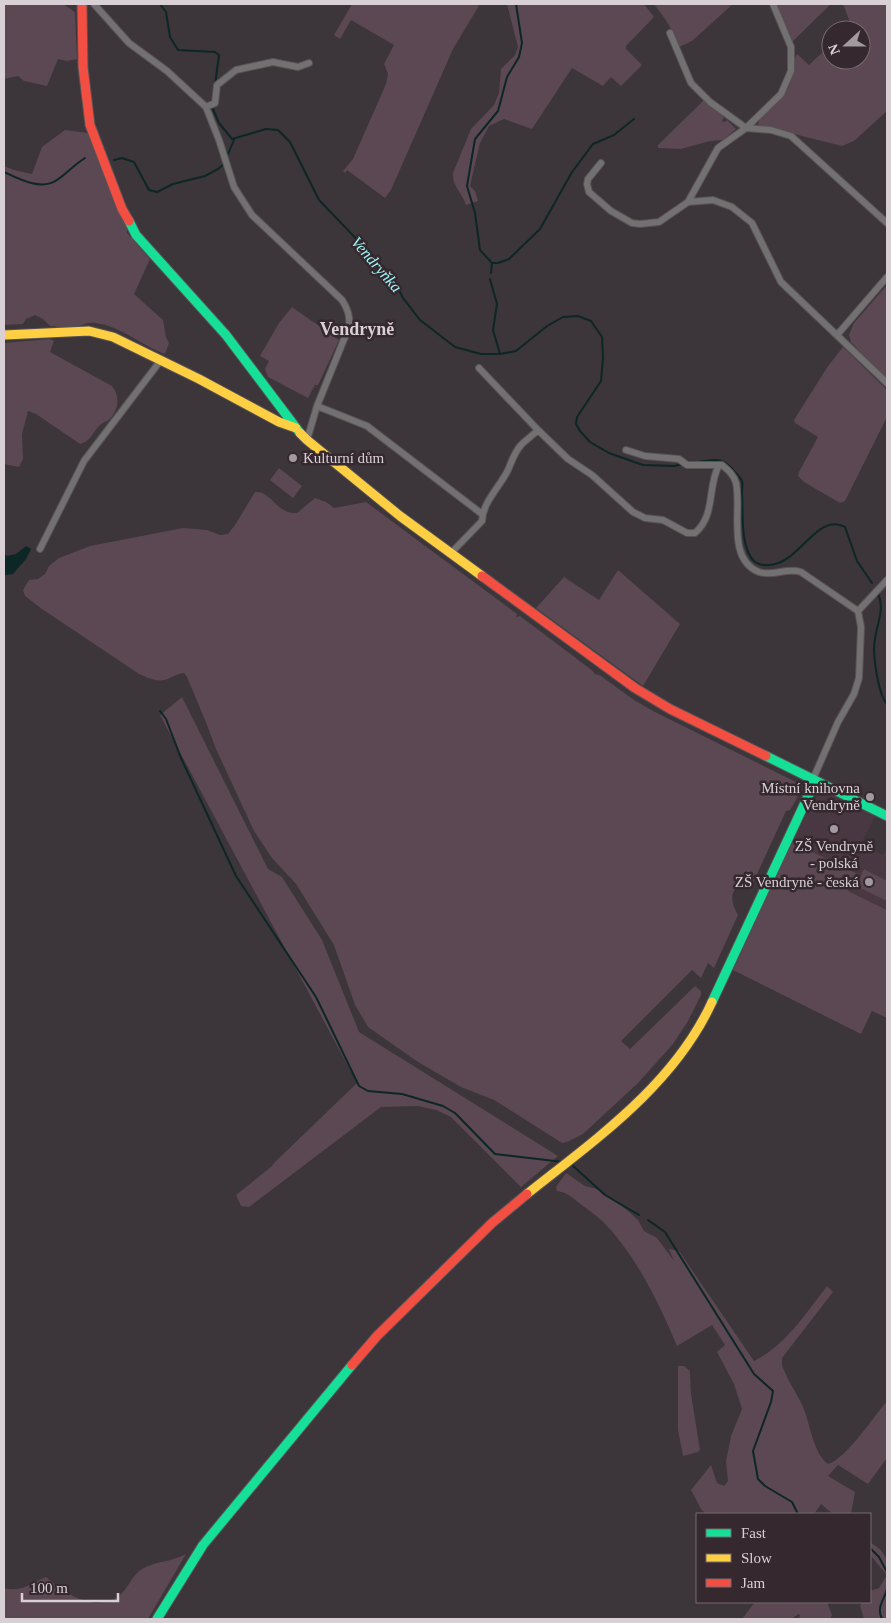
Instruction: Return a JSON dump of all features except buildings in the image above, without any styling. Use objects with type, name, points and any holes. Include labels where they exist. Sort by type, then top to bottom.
[{"type":"street","points":[[82,4],[83,67],[90,125],[95,142],[128,222],[136,235],[226,335],[296,428],[369,491],[635,688],[670,709],[887,816]]},
{"type":"street","points":[[94,4],[129,43],[167,71],[206,107],[234,186],[252,215],[342,300],[348,310],[350,318],[349,327],[317,406],[308,440]]},
{"type":"street","points":[[600,163],[588,179],[589,192],[611,211],[632,223],[659,222],[688,202],[718,148],[746,128],[782,94],[791,71],[791,47],[773,4]]},
{"type":"street","points":[[670,33],[691,83],[710,102],[746,128],[771,130],[791,136],[887,223]]},
{"type":"street","points":[[206,107],[215,103],[217,85],[236,70],[273,62],[298,67],[309,64]]},
{"type":"street","points":[[688,202],[713,200],[732,207],[752,223],[781,282],[887,383]]},
{"type":"street","points":[[837,335],[887,277]]},
{"type":"street","points":[[4,335],[89,332],[113,337],[279,422],[296,428]]},
{"type":"street","points":[[40,549],[84,461],[161,360]]},
{"type":"street","points":[[479,368],[568,459],[592,476],[633,512],[645,518],[663,520],[687,533],[695,533],[709,512],[719,465]]},
{"type":"street","points":[[317,406],[367,426],[482,514]]},
{"type":"street","points":[[451,553],[482,522],[482,514],[494,491],[508,471],[514,454],[538,430]]},
{"type":"street","points":[[157,1619],[203,1545],[377,1336],[492,1223],[615,1124],[646,1096],[684,1051],[700,1028],[810,792],[813,779],[838,722],[854,694],[858,678],[861,627],[858,612],[801,572],[793,569],[770,574],[759,572],[747,563],[739,545],[736,484],[730,472],[722,465],[687,466],[681,461],[645,456],[626,450]]},
{"type":"street","points":[[858,612],[887,580]]},
{"type":"shaded area","points":[[4,4],[63,4],[75,12],[77,59],[67,61],[58,59],[47,86],[24,81],[18,76],[4,79]]},
{"type":"shaded area","points":[[352,4],[480,4],[453,49],[391,190],[385,198],[347,170],[345,173],[343,171],[353,159],[386,84],[388,74],[384,64],[394,45],[351,20],[340,39],[334,35]]},
{"type":"shaded area","points":[[507,4],[644,4],[654,17],[626,46],[626,49],[642,65],[621,86],[611,77],[603,86],[572,68],[532,129],[504,119],[489,126],[480,143],[470,186],[475,191],[478,201],[466,205],[456,186],[453,173],[471,129],[494,105],[499,93],[501,69],[515,55],[518,47]]},
{"type":"shaded area","points":[[654,4],[733,4],[692,41],[679,47],[672,30]]},
{"type":"shaded area","points":[[777,4],[831,4],[792,42]]},
{"type":"shaded area","points":[[843,4],[887,4],[887,111],[854,141],[842,146],[758,125],[762,115],[783,96],[788,88],[793,63],[797,54],[809,65],[821,54],[821,70],[871,70],[871,20],[849,20]]},
{"type":"shaded area","points":[[704,100],[724,117],[722,121],[725,122],[727,120],[736,129],[723,140],[710,141],[681,149],[658,148],[658,145]]},
{"type":"shaded area","points":[[65,130],[88,133],[108,185],[127,226],[127,233],[150,259],[134,294],[163,320],[169,343],[165,354],[123,332],[96,323],[64,328],[50,326],[43,319],[35,315],[26,319],[23,324],[4,325],[4,166],[32,174],[42,147]]},
{"type":"shaded area","points":[[887,285],[887,380],[851,342],[849,335],[854,323]]},
{"type":"shaded area","points":[[292,307],[339,340],[318,385],[315,385],[308,398],[268,377],[265,369],[269,361],[260,356],[279,323]]},
{"type":"shaded area","points":[[50,339],[54,341],[50,352],[112,386],[117,398],[117,407],[110,419],[100,425],[89,439],[80,444],[36,414],[28,411],[22,434],[23,459],[19,467],[4,464],[4,343]]},
{"type":"shaded area","points":[[843,347],[887,390],[887,417],[845,501],[840,503],[804,482],[798,476],[818,437],[795,423],[794,420],[828,366]]},
{"type":"shaded area","points":[[279,468],[302,486],[293,498],[270,480]]},
{"type":"shaded area","points":[[255,492],[264,494],[280,508],[292,513],[297,513],[315,498],[326,502],[334,508],[366,502],[517,614],[516,617],[520,616],[595,674],[601,676],[634,700],[800,784],[800,791],[790,810],[786,811],[752,885],[739,886],[733,893],[733,903],[738,915],[714,968],[708,963],[701,978],[692,970],[621,1041],[630,1049],[695,986],[701,991],[701,995],[688,1021],[673,1044],[638,1083],[583,1134],[567,1142],[562,1143],[494,1100],[461,1087],[418,1062],[368,1027],[355,1005],[334,945],[296,884],[272,858],[254,831],[216,749],[184,673],[161,680],[151,679],[139,674],[25,596],[23,590],[29,580],[38,579],[45,574],[49,566],[59,558],[90,546],[183,528],[207,530],[220,535],[228,534]]},
{"type":"shaded area","points":[[618,570],[680,624],[643,686],[536,608],[564,577],[599,600]]},
{"type":"shaded area","points":[[182,697],[268,869],[282,877],[322,940],[359,1032],[558,1156],[521,1187],[451,1117],[436,1110],[418,1106],[381,1107],[249,1207],[241,1206],[236,1195],[272,1166],[357,1083],[160,715]]},
{"type":"shaded area","name":"ZŠ Vendryně - polská","points":[[826,792],[875,816],[861,844],[883,855],[887,847],[887,910],[847,891],[856,873],[792,842],[816,796]]},
{"type":"shaded area","points":[[792,842],[856,873],[848,891],[887,910],[887,1018],[872,1011],[861,1034],[733,970]]},
{"type":"shaded area","points":[[864,869],[887,881],[887,901],[856,886]]},
{"type":"shaded area","points":[[566,1173],[585,1186],[597,1189],[638,1220],[644,1231],[657,1238],[674,1261],[669,1249],[679,1251],[754,1361],[776,1347],[785,1338],[827,1286],[833,1292],[782,1358],[782,1365],[803,1407],[815,1445],[828,1464],[851,1446],[887,1401],[887,1458],[868,1484],[838,1465],[828,1476],[855,1492],[851,1513],[832,1513],[821,1504],[815,1513],[705,1513],[701,1509],[691,1490],[711,1465],[717,1483],[724,1486],[728,1481],[726,1461],[731,1436],[742,1409],[734,1384],[717,1352],[725,1345],[712,1325],[677,1346],[647,1283],[628,1252],[604,1223],[570,1196],[557,1191],[556,1187]]},
{"type":"shaded area","points":[[678,1366],[684,1366],[690,1371],[691,1394],[700,1450],[683,1456],[678,1430]]},
{"type":"shaded area","points":[[871,1543],[881,1550],[887,1560],[887,1575],[871,1556]]},
{"type":"shaded area","points":[[186,1554],[148,1619],[4,1619],[4,1588],[16,1589],[26,1587],[46,1577],[73,1596],[93,1603],[103,1603],[113,1600],[122,1593],[142,1569],[152,1564],[175,1559]]},
{"type":"shaded area","points":[[887,1575],[887,1619],[864,1619],[860,1606],[862,1603],[871,1603],[871,1591],[879,1588]]},
{"type":"shaded area","points":[[754,1603],[827,1603],[832,1615],[830,1619],[798,1619],[799,1614],[791,1619],[742,1619]]},
{"type":"water","points":[[26,546],[31,549],[26,559],[13,574],[5,575],[4,556],[16,554]]},
{"type":"waterway","name":"Vendryňka","points":[[160,4],[166,12],[170,37],[178,50],[215,52],[219,55],[215,85]]},
{"type":"waterway","points":[[491,273],[492,263],[480,250],[475,213],[467,186],[475,139],[498,111],[507,77],[519,57],[522,43],[516,4]]},
{"type":"waterway","name":"Vendryňka","points":[[212,107],[219,123],[232,139],[266,129],[278,130],[290,142],[319,200],[392,276],[403,298],[420,320],[455,347],[481,354],[500,354],[516,351],[547,326],[563,317],[578,316],[591,321],[602,337],[601,381],[577,417],[576,424],[580,431],[590,442],[609,453],[643,465],[674,466],[683,464]]},
{"type":"waterway","points":[[492,263],[509,259],[540,229],[572,172],[593,144],[614,135],[634,119]]},
{"type":"waterway","points":[[228,154],[234,140]]},
{"type":"waterway","points":[[4,172],[30,183],[51,183],[85,158]]},
{"type":"waterway","points":[[114,160],[122,158],[134,162],[149,190],[157,192],[173,184],[205,176],[224,164]]},
{"type":"waterway","points":[[490,279],[497,304],[493,330],[500,354]]},
{"type":"waterway","name":"Vendryňka","points":[[698,462],[723,461],[731,467],[741,480],[745,540],[750,556],[755,562],[760,565],[780,562],[790,557],[816,532],[825,526],[835,524],[845,527],[857,561],[872,583]]},
{"type":"waterway","name":"Vendryňka","points":[[878,593],[881,611],[874,645],[875,663],[878,683],[887,704]]},
{"type":"waterway","points":[[160,711],[166,719],[181,758],[236,876],[316,997],[359,1086],[368,1091],[402,1094],[443,1106],[455,1113],[495,1154],[563,1162]]},
{"type":"waterway","points":[[571,1164],[605,1195],[639,1215]]},
{"type":"waterway","points":[[648,1220],[665,1232],[754,1374],[773,1391],[771,1402],[753,1451],[758,1479],[765,1486],[792,1502],[798,1513]]},
{"type":"waterway","points":[[871,1549],[879,1557],[887,1572]]},
{"type":"waterway","points":[[882,1619],[880,1607],[887,1589]]},
{"type":"traffic: fast","points":[[129,221],[136,235],[226,335],[300,433]]},
{"type":"traffic: fast","points":[[766,756],[887,816]]},
{"type":"traffic: fast","points":[[712,1002],[810,792],[813,779]]},
{"type":"traffic: fast","points":[[157,1619],[203,1545],[352,1365]]},
{"type":"traffic: slow","points":[[4,335],[89,331],[113,337],[199,379],[279,422],[296,428]]},
{"type":"traffic: slow","points":[[300,433],[400,516],[482,576]]},
{"type":"traffic: slow","points":[[527,1194],[606,1131],[655,1085],[696,1032],[712,1002]]},
{"type":"traffic: jam","points":[[82,4],[83,67],[90,125],[122,209],[129,221]]},
{"type":"traffic: jam","points":[[482,576],[635,688],[670,709],[766,756]]},
{"type":"traffic: jam","points":[[352,1365],[377,1336],[492,1223],[527,1194]]},
{"type":"place","name":"Kulturní dům","points":[[293,458]]},
{"type":"place","name":"Místní knihovna Vendryně","points":[[870,797]]},
{"type":"place","name":"ZŠ Vendryně - polská","points":[[834,829]]},
{"type":"place","name":"ZŠ Vendryně - česká","points":[[869,882]]},
{"type":"district","name":"Vendryně","points":[[357,329]]}]
